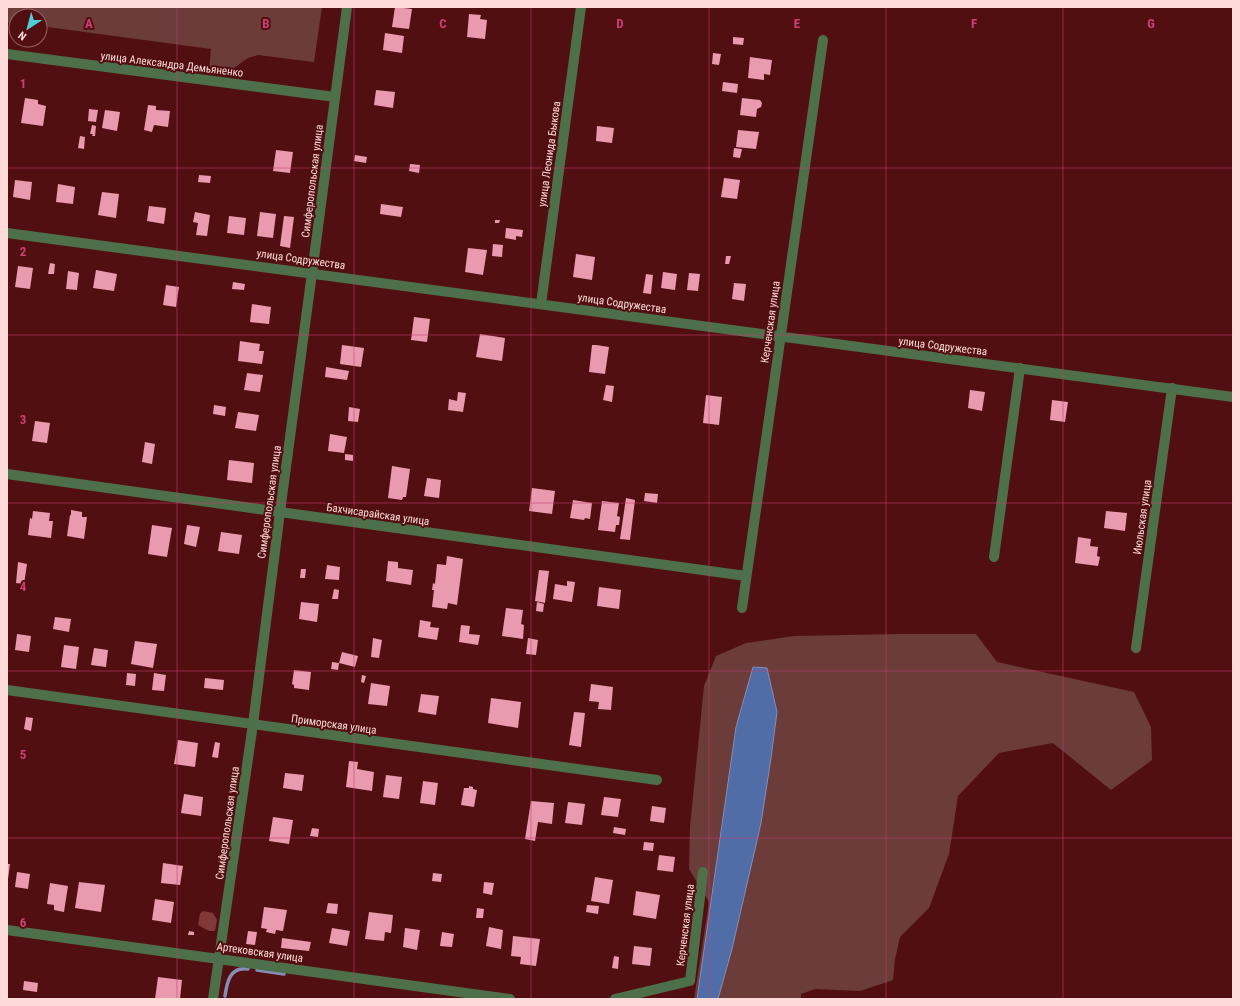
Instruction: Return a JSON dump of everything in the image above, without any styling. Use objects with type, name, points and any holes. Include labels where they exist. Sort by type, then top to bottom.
[{"type":"street","name":"Симферопольская улица","points":[[213,999],[253,724],[347,7]]},
{"type":"street","name":"улица Леонида Быкова","points":[[541,304],[581,7]]},
{"type":"street","name":"Керченская улица","points":[[742,608],[824,40]]},
{"type":"street","name":"улица Александра Демьяненко","points":[[7,54],[335,97]]},
{"type":"street","name":"улица Содружества","points":[[7,233],[1233,397]]},
{"type":"street","points":[[994,557],[1020,368]]},
{"type":"street","name":"Июльская улица","points":[[1136,648],[1172,388]]},
{"type":"street","name":"Бахчисарайская улица","points":[[7,474],[746,576]]},
{"type":"street","name":"Приморская улица","points":[[7,690],[657,780]]},
{"type":"street","name":"Керченская улица","points":[[615,999],[690,981],[703,872]]},
{"type":"street","name":"Артековская улица","points":[[7,930],[220,959],[435,994],[510,999]]},
{"type":"shaded area","points":[[7,7],[322,7],[314,62],[258,55],[248,58],[231,70],[209,70],[211,49],[48,27],[48,8],[8,8],[7,22]]},
{"type":"shaded area","points":[[976,634],[997,662],[1134,692],[1151,727],[1152,760],[1111,790],[1053,743],[999,753],[958,796],[949,854],[929,908],[900,937],[895,959],[893,980],[860,991],[815,989],[801,994],[801,999],[694,999],[709,902],[689,869],[690,827],[704,686],[716,656],[746,643],[794,636]]},
{"type":"shaded area","points":[[203,911],[213,913],[217,920],[215,931],[209,931],[198,925],[200,914]]},
{"type":"water","points":[[753,667],[767,668],[777,712],[761,823],[732,949],[718,999],[697,999],[736,727]]},
{"type":"building","points":[[395,7],[412,9],[409,29],[392,27]]},
{"type":"building","points":[[469,14],[481,15],[480,19],[487,20],[485,39],[467,37]]},
{"type":"building","points":[[385,33],[404,36],[402,53],[383,50]]},
{"type":"building","points":[[733,37],[744,38],[743,45],[733,44]]},
{"type":"building","points":[[713,53],[721,54],[719,65],[712,64]]},
{"type":"building","points":[[750,57],[772,60],[770,75],[764,74],[764,80],[748,78]]},
{"type":"building","points":[[723,82],[738,84],[737,93],[722,91]]},
{"type":"building","points":[[376,90],[395,92],[393,108],[374,105]]},
{"type":"building","points":[[25,98],[38,100],[38,104],[46,106],[43,126],[21,123]]},
{"type":"building","points":[[742,98],[760,100],[762,103],[761,107],[757,109],[756,117],[740,115]]},
{"type":"building","points":[[148,105],[156,106],[156,110],[170,111],[168,127],[154,125],[152,132],[144,130]]},
{"type":"building","points":[[89,109],[98,110],[96,122],[88,121]]},
{"type":"building","points":[[105,110],[120,112],[117,131],[102,128]]},
{"type":"building","points":[[92,125],[96,126],[95,136],[90,134]]},
{"type":"building","points":[[597,126],[614,128],[612,143],[596,141]]},
{"type":"building","points":[[738,130],[759,132],[756,149],[736,147]]},
{"type":"building","points":[[80,136],[85,137],[84,149],[78,148]]},
{"type":"building","points":[[734,148],[742,149],[740,158],[733,157]]},
{"type":"building","points":[[276,150],[293,152],[290,173],[273,171]]},
{"type":"building","points":[[355,155],[367,157],[366,163],[354,161]]},
{"type":"building","points":[[410,164],[420,165],[419,173],[409,171]]},
{"type":"building","points":[[199,175],[211,176],[210,183],[198,182]]},
{"type":"building","points":[[724,178],[740,180],[737,199],[721,197]]},
{"type":"building","points":[[15,180],[32,182],[30,200],[13,197]]},
{"type":"building","points":[[58,184],[75,187],[73,204],[56,202]]},
{"type":"building","points":[[102,192],[119,194],[116,218],[98,215]]},
{"type":"building","points":[[381,204],[403,207],[401,217],[380,214]]},
{"type":"building","points":[[149,206],[166,208],[164,224],[147,221]]},
{"type":"building","points":[[195,212],[210,215],[207,236],[196,235],[198,223],[193,222]]},
{"type":"building","points":[[260,212],[276,214],[273,238],[257,236]]},
{"type":"building","points":[[229,216],[246,218],[244,235],[227,233]]},
{"type":"building","points":[[284,216],[294,217],[290,248],[280,246]]},
{"type":"building","points":[[495,220],[500,220],[499,223],[495,223]]},
{"type":"building","points":[[506,228],[523,230],[522,237],[516,236],[516,240],[505,238]]},
{"type":"building","points":[[493,244],[503,245],[502,257],[492,256]]},
{"type":"building","points":[[468,248],[487,250],[483,275],[465,272]]},
{"type":"building","points":[[576,254],[595,257],[592,280],[573,277]]},
{"type":"building","points":[[726,256],[731,256],[729,264],[725,264]]},
{"type":"building","points":[[50,263],[55,264],[54,274],[48,274]]},
{"type":"building","points":[[18,266],[33,268],[30,289],[15,287]]},
{"type":"building","points":[[96,270],[117,274],[114,291],[93,288]]},
{"type":"building","points":[[68,271],[79,273],[77,290],[66,289]]},
{"type":"building","points":[[663,272],[677,274],[675,290],[661,288]]},
{"type":"building","points":[[689,273],[700,274],[698,291],[687,290]]},
{"type":"building","points":[[646,274],[653,275],[651,294],[643,293]]},
{"type":"building","points":[[233,282],[245,284],[244,290],[232,289]]},
{"type":"building","points":[[734,283],[746,284],[744,301],[732,299]]},
{"type":"building","points":[[166,285],[179,287],[176,307],[163,305]]},
{"type":"building","points":[[252,304],[271,307],[269,324],[250,322]]},
{"type":"building","points":[[414,317],[430,319],[427,342],[411,340]]},
{"type":"building","points":[[480,334],[505,338],[502,361],[476,357]]},
{"type":"building","points":[[240,341],[260,344],[259,351],[264,351],[262,364],[238,361]]},
{"type":"building","points":[[342,345],[364,348],[361,367],[340,364]]},
{"type":"building","points":[[592,345],[609,347],[605,374],[589,372]]},
{"type":"building","points":[[326,367],[349,371],[347,380],[325,377]]},
{"type":"building","points":[[247,373],[263,375],[260,392],[244,390]]},
{"type":"building","points":[[606,385],[614,386],[612,402],[603,400]]},
{"type":"building","points":[[970,390],[985,392],[982,411],[968,408]]},
{"type":"building","points":[[458,392],[466,393],[463,412],[448,410],[449,399],[457,401]]},
{"type":"building","points":[[706,395],[722,397],[719,425],[703,423]]},
{"type":"building","points":[[1052,400],[1068,402],[1065,422],[1050,420]]},
{"type":"building","points":[[214,405],[226,407],[225,416],[213,414]]},
{"type":"building","points":[[349,407],[360,409],[358,422],[348,421]]},
{"type":"building","points":[[238,412],[259,415],[256,431],[235,428]]},
{"type":"building","points":[[35,421],[50,423],[47,443],[32,441]]},
{"type":"building","points":[[330,434],[347,437],[344,453],[328,451]]},
{"type":"building","points":[[145,442],[155,444],[152,464],[142,462]]},
{"type":"building","points":[[345,454],[353,455],[353,461],[345,460]]},
{"type":"building","points":[[229,460],[254,463],[252,483],[227,480]]},
{"type":"building","points":[[392,466],[410,469],[406,497],[403,497],[402,500],[388,498]]},
{"type":"building","points":[[427,478],[441,480],[439,498],[424,496]]},
{"type":"building","points":[[532,488],[555,491],[552,514],[529,511]]},
{"type":"building","points":[[645,493],[658,494],[657,503],[644,501]]},
{"type":"building","points":[[626,498],[635,500],[630,540],[620,539]]},
{"type":"building","points":[[573,500],[592,503],[590,519],[585,518],[584,520],[570,518]]},
{"type":"building","points":[[602,501],[619,503],[617,516],[620,517],[619,525],[616,525],[615,532],[598,530]]},
{"type":"building","points":[[71,510],[82,512],[82,517],[87,517],[84,539],[67,536]]},
{"type":"building","points":[[33,511],[50,513],[49,521],[53,521],[51,538],[28,535],[30,518],[32,519]]},
{"type":"building","points":[[1106,511],[1127,513],[1125,531],[1104,528]]},
{"type":"building","points":[[152,525],[172,528],[167,557],[148,554]]},
{"type":"building","points":[[187,525],[200,527],[196,547],[184,544]]},
{"type":"building","points":[[221,532],[242,535],[239,554],[218,551]]},
{"type":"building","points":[[1078,537],[1091,539],[1090,546],[1098,547],[1097,556],[1100,557],[1098,566],[1075,563]]},
{"type":"building","points":[[447,556],[463,559],[457,605],[448,603],[447,609],[432,607],[434,590],[432,590],[433,583],[435,584],[437,564],[446,565]]},
{"type":"building","points":[[388,561],[398,562],[398,568],[413,570],[411,585],[386,581]]},
{"type":"building","points":[[18,562],[27,564],[24,584],[16,583]]},
{"type":"building","points":[[327,565],[340,567],[339,580],[325,579]]},
{"type":"building","points":[[301,569],[306,569],[305,578],[300,578]]},
{"type":"building","points":[[539,570],[549,571],[545,603],[535,601]]},
{"type":"building","points":[[567,581],[575,582],[572,602],[553,599],[555,584],[567,586]]},
{"type":"building","points":[[599,587],[621,590],[619,609],[597,606]]},
{"type":"building","points":[[334,589],[339,590],[338,599],[332,599]]},
{"type":"building","points":[[301,602],[319,604],[317,622],[299,619]]},
{"type":"building","points":[[537,602],[544,604],[543,612],[536,611]]},
{"type":"building","points":[[506,608],[523,610],[521,624],[524,625],[523,639],[502,636]]},
{"type":"building","points":[[55,617],[71,619],[69,632],[53,629]]},
{"type":"building","points":[[420,620],[431,622],[430,627],[439,628],[437,640],[418,637]]},
{"type":"building","points":[[461,625],[470,626],[469,634],[480,635],[478,645],[459,642]]},
{"type":"building","points":[[17,634],[31,636],[29,652],[15,650]]},
{"type":"building","points":[[373,638],[382,640],[379,658],[371,657]]},
{"type":"building","points":[[528,638],[538,640],[536,655],[526,654]]},
{"type":"building","points":[[135,641],[157,644],[153,668],[131,664]]},
{"type":"building","points":[[64,645],[79,647],[76,669],[61,667]]},
{"type":"building","points":[[94,648],[108,650],[106,667],[91,665]]},
{"type":"building","points":[[342,652],[358,656],[355,667],[339,663]]},
{"type":"building","points":[[332,662],[339,663],[338,670],[331,669]]},
{"type":"building","points":[[294,670],[311,672],[309,690],[294,688],[294,685],[292,684]]},
{"type":"building","points":[[127,673],[136,674],[135,686],[126,685]]},
{"type":"building","points":[[154,673],[166,675],[164,691],[152,690]]},
{"type":"building","points":[[362,675],[366,676],[364,683],[361,682]]},
{"type":"building","points":[[205,678],[224,680],[223,690],[204,688]]},
{"type":"building","points":[[371,683],[390,686],[387,706],[368,704]]},
{"type":"building","points":[[591,684],[613,687],[611,710],[598,709],[599,702],[589,701]]},
{"type":"building","points":[[421,694],[439,696],[436,715],[418,712]]},
{"type":"building","points":[[491,698],[521,702],[518,728],[488,723]]},
{"type":"building","points":[[574,712],[585,713],[581,747],[569,745]]},
{"type":"building","points":[[26,717],[33,718],[31,731],[24,729]]},
{"type":"building","points":[[178,740],[198,743],[195,767],[174,764]]},
{"type":"building","points":[[215,742],[220,743],[218,758],[212,757]]},
{"type":"building","points":[[349,761],[358,762],[357,769],[374,772],[372,791],[346,787]]},
{"type":"building","points":[[285,773],[304,775],[302,791],[283,788]]},
{"type":"building","points":[[386,775],[402,777],[399,799],[383,797]]},
{"type":"building","points":[[423,781],[438,783],[435,805],[420,803]]},
{"type":"building","points":[[469,786],[477,790],[474,807],[461,805],[464,788],[469,788]]},
{"type":"building","points":[[184,794],[203,797],[201,816],[181,813]]},
{"type":"building","points":[[604,797],[621,799],[618,817],[601,815]]},
{"type":"building","points":[[531,801],[554,803],[552,824],[538,822],[535,841],[525,839]]},
{"type":"building","points":[[568,802],[585,804],[582,825],[565,823]]},
{"type":"building","points":[[652,806],[666,808],[664,823],[650,821]]},
{"type":"building","points":[[273,817],[293,820],[289,844],[269,841]]},
{"type":"building","points":[[614,827],[626,829],[625,835],[613,833]]},
{"type":"building","points":[[312,828],[319,829],[318,837],[310,836]]},
{"type":"building","points":[[644,842],[654,843],[653,851],[643,850]]},
{"type":"building","points":[[659,855],[675,857],[673,872],[657,870]]},
{"type":"building","points":[[163,863],[183,866],[180,885],[161,883]]},
{"type":"building","points":[[7,864],[10,864],[8,879],[7,879]]},
{"type":"building","points":[[17,872],[30,874],[28,889],[15,887]]},
{"type":"building","points":[[433,873],[442,874],[441,882],[432,881]]},
{"type":"building","points":[[595,877],[613,880],[609,904],[591,901]]},
{"type":"building","points":[[79,882],[105,885],[101,912],[75,908]]},
{"type":"building","points":[[484,882],[494,883],[492,895],[483,893]]},
{"type":"building","points":[[50,883],[68,886],[64,912],[54,910],[54,905],[47,904]]},
{"type":"building","points":[[636,891],[660,895],[656,919],[633,915]]},
{"type":"building","points":[[155,899],[174,902],[171,923],[152,920]]},
{"type":"building","points":[[328,903],[338,904],[337,914],[326,913]]},
{"type":"building","points":[[587,905],[599,906],[598,914],[586,912]]},
{"type":"building","points":[[264,907],[287,910],[283,931],[276,930],[275,934],[266,932],[267,929],[261,928]]},
{"type":"building","points":[[477,908],[484,909],[483,918],[476,918]]},
{"type":"building","points":[[369,912],[393,915],[391,933],[385,932],[384,941],[365,939]]},
{"type":"building","points":[[489,927],[503,930],[501,949],[486,946]]},
{"type":"building","points":[[332,928],[350,931],[347,946],[329,943]]},
{"type":"building","points":[[405,928],[420,930],[417,950],[403,947]]},
{"type":"building","points":[[189,931],[194,932],[194,935],[188,935]]},
{"type":"building","points":[[248,931],[257,932],[255,945],[246,944]]},
{"type":"building","points":[[442,932],[454,934],[452,947],[440,946]]},
{"type":"building","points":[[513,936],[540,939],[536,966],[520,964],[521,957],[511,956]]},
{"type":"building","points":[[282,938],[311,942],[309,951],[281,948]]},
{"type":"building","points":[[634,946],[652,948],[650,966],[632,964]]},
{"type":"building","points":[[614,956],[619,957],[618,969],[612,968]]},
{"type":"building","points":[[158,977],[182,980],[180,999],[155,999]]},
{"type":"building","points":[[24,981],[38,983],[37,992],[23,990]]},
{"type":"waterway","points":[[225,996],[230,976],[237,970],[248,969]]},
{"type":"waterway","points":[[257,970],[284,974]]}]
